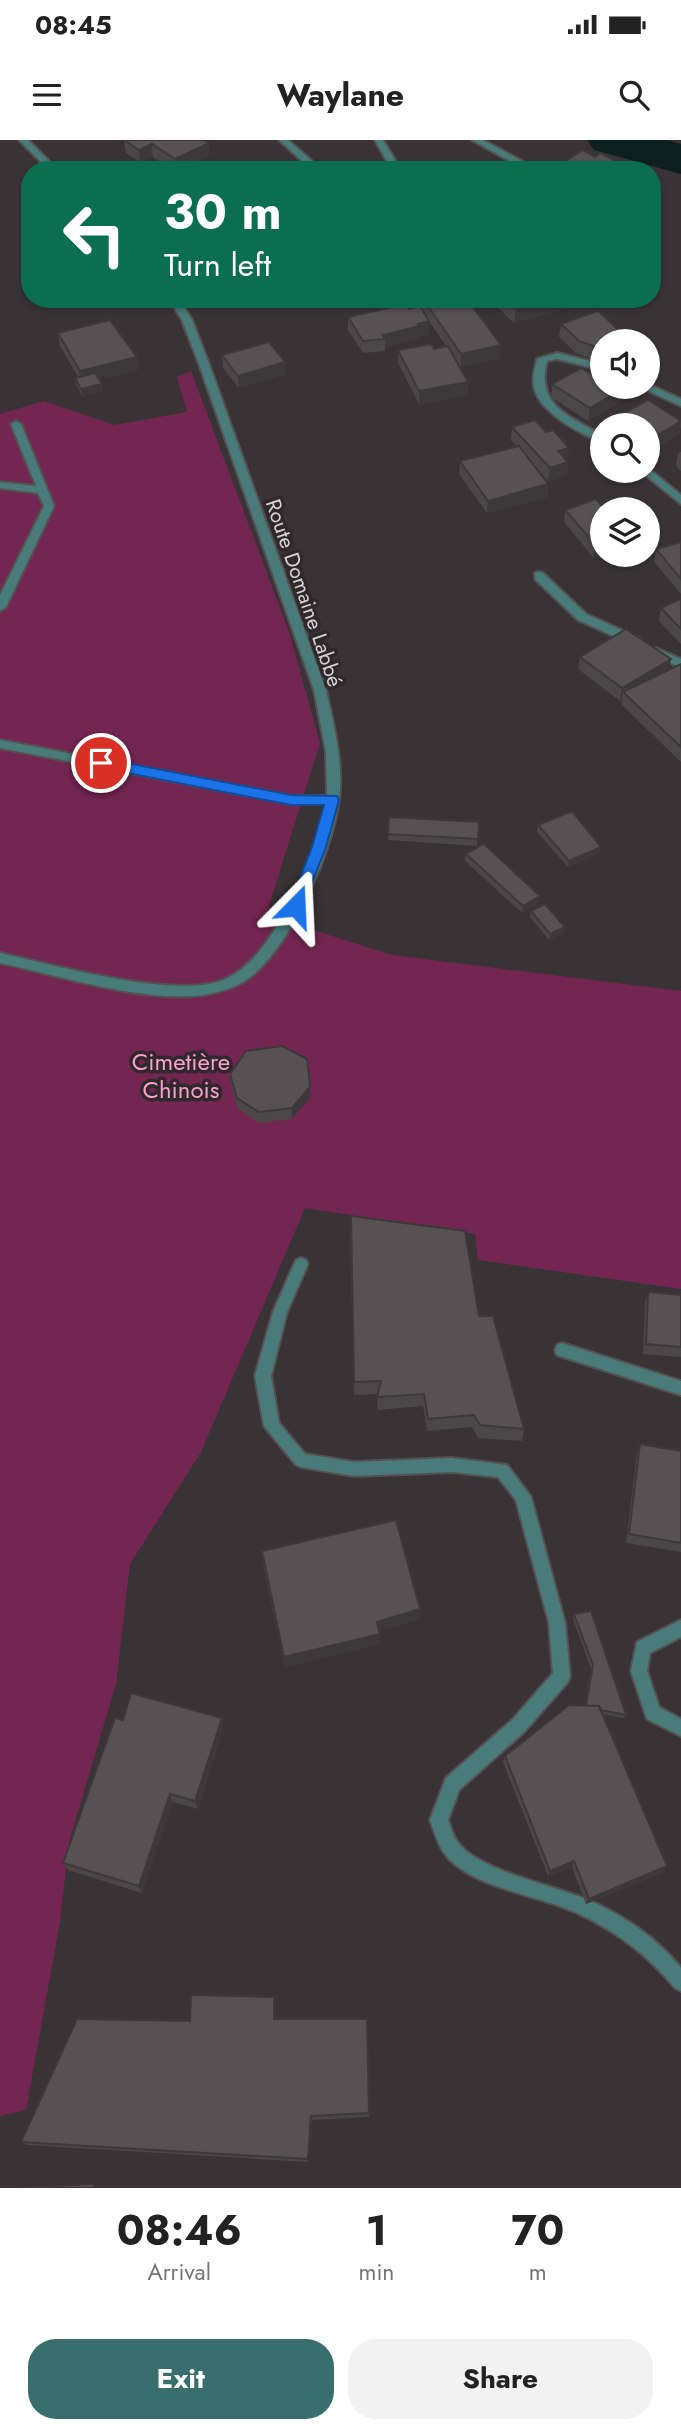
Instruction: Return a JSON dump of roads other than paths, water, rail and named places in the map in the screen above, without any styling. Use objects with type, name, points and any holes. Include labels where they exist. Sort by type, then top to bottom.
[{"type":"street","points":[[23,140],[45,161]]},
{"type":"street","points":[[283,140],[308,161]]},
{"type":"street","points":[[379,140],[392,161]]},
{"type":"street","points":[[476,140],[516,161]]},
{"type":"street","name":"Route Domaine Labbé","points":[[0,958],[163,989],[204,990],[228,985],[250,970],[273,944],[296,906],[319,847],[332,800],[332,743],[317,681],[204,364],[180,308]]},
{"type":"street","points":[[590,364],[557,356],[542,359],[537,375],[541,397],[551,409],[590,432]]},
{"type":"street","points":[[660,393],[681,403]]},
{"type":"street","points":[[0,607],[50,506],[16,424]]},
{"type":"street","points":[[660,482],[681,501]]},
{"type":"street","points":[[0,485],[44,490]]},
{"type":"street","points":[[539,576],[582,617],[681,664]]},
{"type":"street","points":[[0,744],[291,800],[332,800]]},
{"type":"street","points":[[301,1264],[280,1312],[263,1376],[272,1426],[301,1460],[354,1469],[452,1465],[502,1470],[523,1497],[557,1623],[562,1676],[519,1725],[451,1786],[439,1820],[454,1853],[498,1877],[576,1903],[606,1920],[667,1963],[681,1982]]},
{"type":"street","points":[[562,1350],[681,1388]]},
{"type":"street","points":[[681,1628],[643,1648],[639,1671],[653,1713],[681,1728]]},
{"type":"waterway","points":[[611,140],[681,159]]},
{"type":"park label","name":"Cimetière Chinois","points":[[181,1076]]}]
